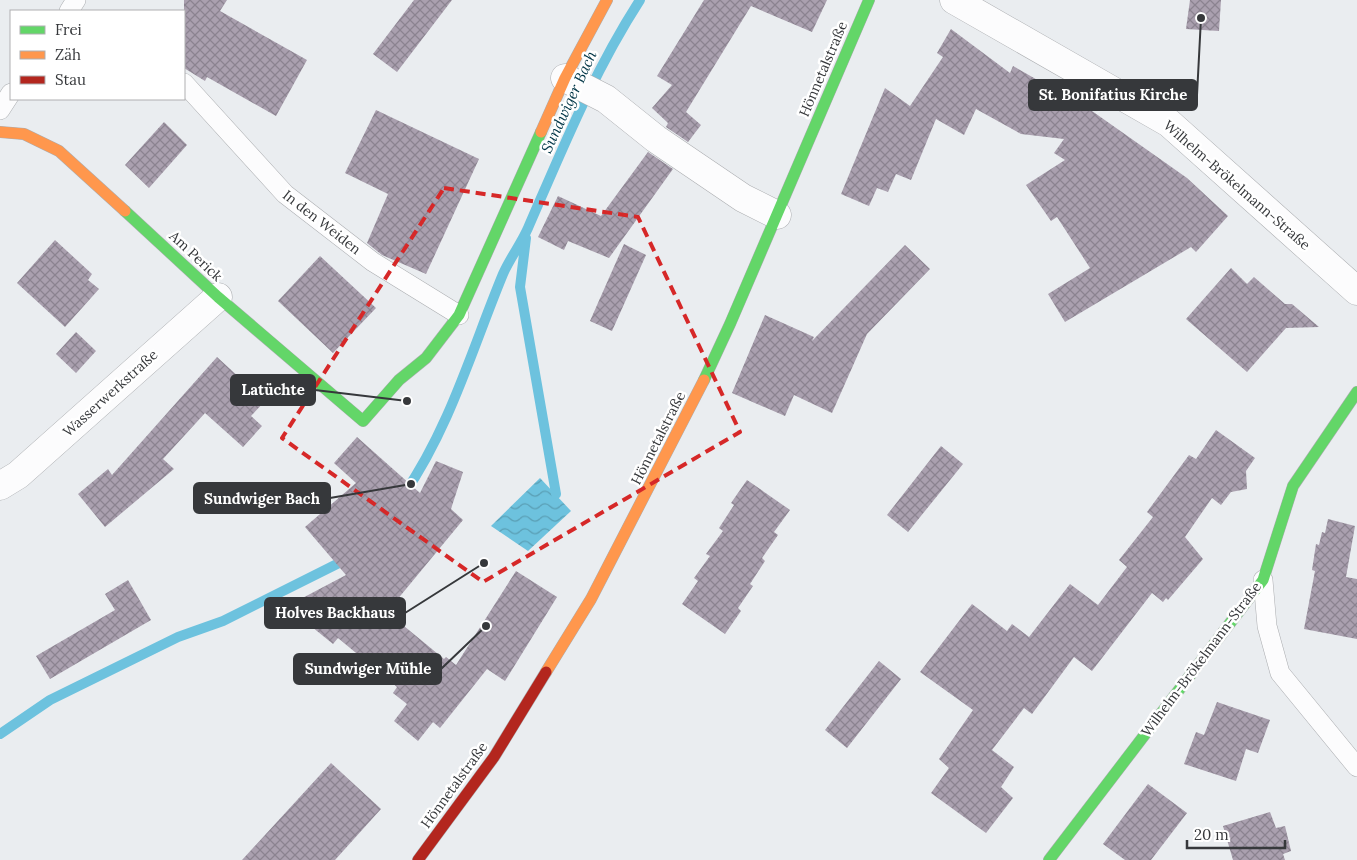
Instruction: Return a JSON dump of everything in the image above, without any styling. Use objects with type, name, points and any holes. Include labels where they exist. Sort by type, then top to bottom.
[{"type":"street","points":[[459,315],[607,0]]},
{"type":"street","name":"Hönnetalstraße","points":[[418,860],[494,757],[591,599],[694,400],[777,215],[869,0]]},
{"type":"street","name":"Wilhelm-Brökelmann-Straße","points":[[954,0],[1169,123],[1357,291]]},
{"type":"street","points":[[570,80],[606,99],[680,155],[742,198],[777,215]]},
{"type":"street","name":"Am Perick","points":[[0,132],[24,134],[59,151],[218,297],[363,421],[399,380],[426,358],[459,315]]},
{"type":"street","name":"Wasserwerkstraße","points":[[0,486],[18,474],[218,297]]},
{"type":"street","name":"Wilhelm-Brökelmann-Straße","points":[[1048,860],[1262,580],[1293,486],[1357,392]]},
{"type":"lane","name":"In den Weiden","points":[[185,84],[285,194],[373,262],[459,315]]},
{"type":"lane","points":[[0,110],[10,95]]},
{"type":"lane","points":[[1262,580],[1267,626],[1280,673],[1357,767]]},
{"type":"highlighted area","points":[[444,188],[638,217],[740,432],[483,582],[282,438]]},
{"type":"water","points":[[540,478],[571,511],[528,551],[491,526]]},
{"type":"building","points":[[184,0],[227,0],[220,11],[307,60],[276,116],[207,77],[205,81],[185,69]]},
{"type":"building","points":[[414,0],[452,0],[397,72],[373,54]]},
{"type":"building","points":[[704,0],[827,0],[812,32],[751,6],[686,112],[701,125],[688,142],[666,127],[668,123],[652,108],[672,85],[657,76]]},
{"type":"building","points":[[1190,0],[1221,0],[1219,31],[1186,29]]},
{"type":"building","points":[[951,29],[1010,73],[1013,66],[1092,111],[1187,178],[1228,216],[1196,252],[1191,247],[1065,322],[1048,294],[1090,268],[1057,217],[1051,221],[1026,185],[1065,160],[1054,153],[1064,139],[1021,134],[976,109],[964,135],[936,119],[911,180],[896,174],[888,192],[877,188],[869,206],[841,194],[885,88],[910,106],[943,57],[937,53]]},
{"type":"building","points":[[376,110],[479,159],[426,274],[382,255],[367,243],[388,194],[345,173]]},
{"type":"building","points":[[164,122],[187,145],[149,188],[125,165]]},
{"type":"building","points":[[648,152],[673,169],[609,258],[568,241],[564,250],[538,237],[558,196],[601,216]]},
{"type":"building","points":[[55,240],[92,274],[88,280],[99,289],[65,327],[17,283]]},
{"type":"building","points":[[624,244],[646,255],[612,331],[590,321]]},
{"type":"building","points":[[905,245],[930,269],[867,334],[832,413],[794,395],[785,416],[732,393],[765,315],[814,337],[812,341]]},
{"type":"building","points":[[320,256],[376,308],[333,353],[278,301]]},
{"type":"building","points":[[1231,268],[1247,284],[1254,277],[1285,304],[1292,304],[1319,327],[1286,328],[1247,372],[1186,319]]},
{"type":"building","points":[[76,332],[96,351],[76,373],[56,354]]},
{"type":"building","points":[[217,357],[265,401],[251,416],[262,426],[243,447],[205,413],[163,459],[174,469],[105,527],[78,494],[108,469],[112,475]]},
{"type":"building","points":[[1216,430],[1255,458],[1246,471],[1247,489],[1231,492],[1221,505],[1212,498],[1185,537],[1203,559],[1168,600],[1166,598],[1163,602],[1152,593],[1092,671],[1074,657],[1032,714],[1024,708],[992,750],[1014,767],[1001,787],[1013,798],[986,833],[931,793],[949,768],[939,759],[973,710],[920,672],[972,604],[1007,631],[1012,624],[1029,637],[1070,584],[1098,605],[1127,567],[1119,560],[1153,517],[1147,512],[1189,455],[1196,459]]},
{"type":"building","points":[[357,437],[420,493],[436,461],[463,472],[451,509],[463,520],[387,612],[444,659],[446,657],[456,665],[516,571],[557,597],[505,681],[487,669],[440,728],[433,722],[418,741],[394,721],[407,704],[393,693],[397,687],[338,638],[333,644],[312,627],[316,622],[293,603],[346,575],[305,527],[356,483],[334,463]]},
{"type":"building","points":[[941,446],[963,464],[908,532],[887,515]]},
{"type":"building","points":[[747,480],[790,510],[774,532],[778,535],[762,558],[765,561],[750,584],[753,586],[738,608],[741,611],[725,634],[682,604],[698,581],[694,578],[710,556],[706,554],[723,531],[719,528],[734,505],[731,503]]},
{"type":"building","points":[[1328,519],[1355,526],[1346,577],[1357,579],[1357,639],[1304,629],[1315,571],[1312,570],[1316,544],[1319,545],[1322,532],[1325,533]]},
{"type":"building","points":[[128,580],[151,620],[50,679],[36,656],[115,610],[105,594]]},
{"type":"building","points":[[879,661],[901,679],[847,748],[825,730]]},
{"type":"building","points":[[1217,702],[1270,720],[1258,753],[1246,749],[1236,781],[1184,764],[1196,732],[1204,735]]},
{"type":"building","points":[[331,763],[381,809],[335,860],[242,860]]},
{"type":"building","points":[[1148,784],[1187,813],[1151,860],[1125,860],[1103,844]]},
{"type":"building","points":[[1270,812],[1276,828],[1285,826],[1291,851],[1283,854],[1285,860],[1233,860],[1223,826]]},
{"type":"waterway","name":"Sundwiger Bach","points":[[404,494],[435,442],[459,387],[503,274],[528,228],[593,83],[640,0]]},
{"type":"waterway","points":[[526,238],[520,287],[556,494]]},
{"type":"waterway","name":"Sundwiger Bach","points":[[0,734],[50,700],[178,637],[223,621],[349,558]]},
{"type":"traffic: fast","points":[[704,380],[730,324],[869,0]]},
{"type":"traffic: fast","points":[[125,211],[218,297],[363,421],[399,380],[426,358],[459,315],[541,132]]},
{"type":"traffic: fast","points":[[1049,860],[1263,580],[1293,486],[1357,392]]},
{"type":"traffic: slow","points":[[541,132],[565,78],[607,0]]},
{"type":"traffic: slow","points":[[0,132],[24,134],[59,151],[125,211]]},
{"type":"traffic: slow","points":[[546,672],[591,599],[704,380]]},
{"type":"traffic: jam","points":[[418,860],[494,757],[546,672]]},
{"type":"place","name":"St. Bonifatius Kirche","points":[[1201,18]]},
{"type":"place","name":"Latüchte","points":[[407,401]]},
{"type":"place","name":"Sundwiger Bach","points":[[411,484]]},
{"type":"place","name":"Holves Backhaus","points":[[484,563]]},
{"type":"place","name":"Sundwiger Mühle","points":[[486,626]]}]
